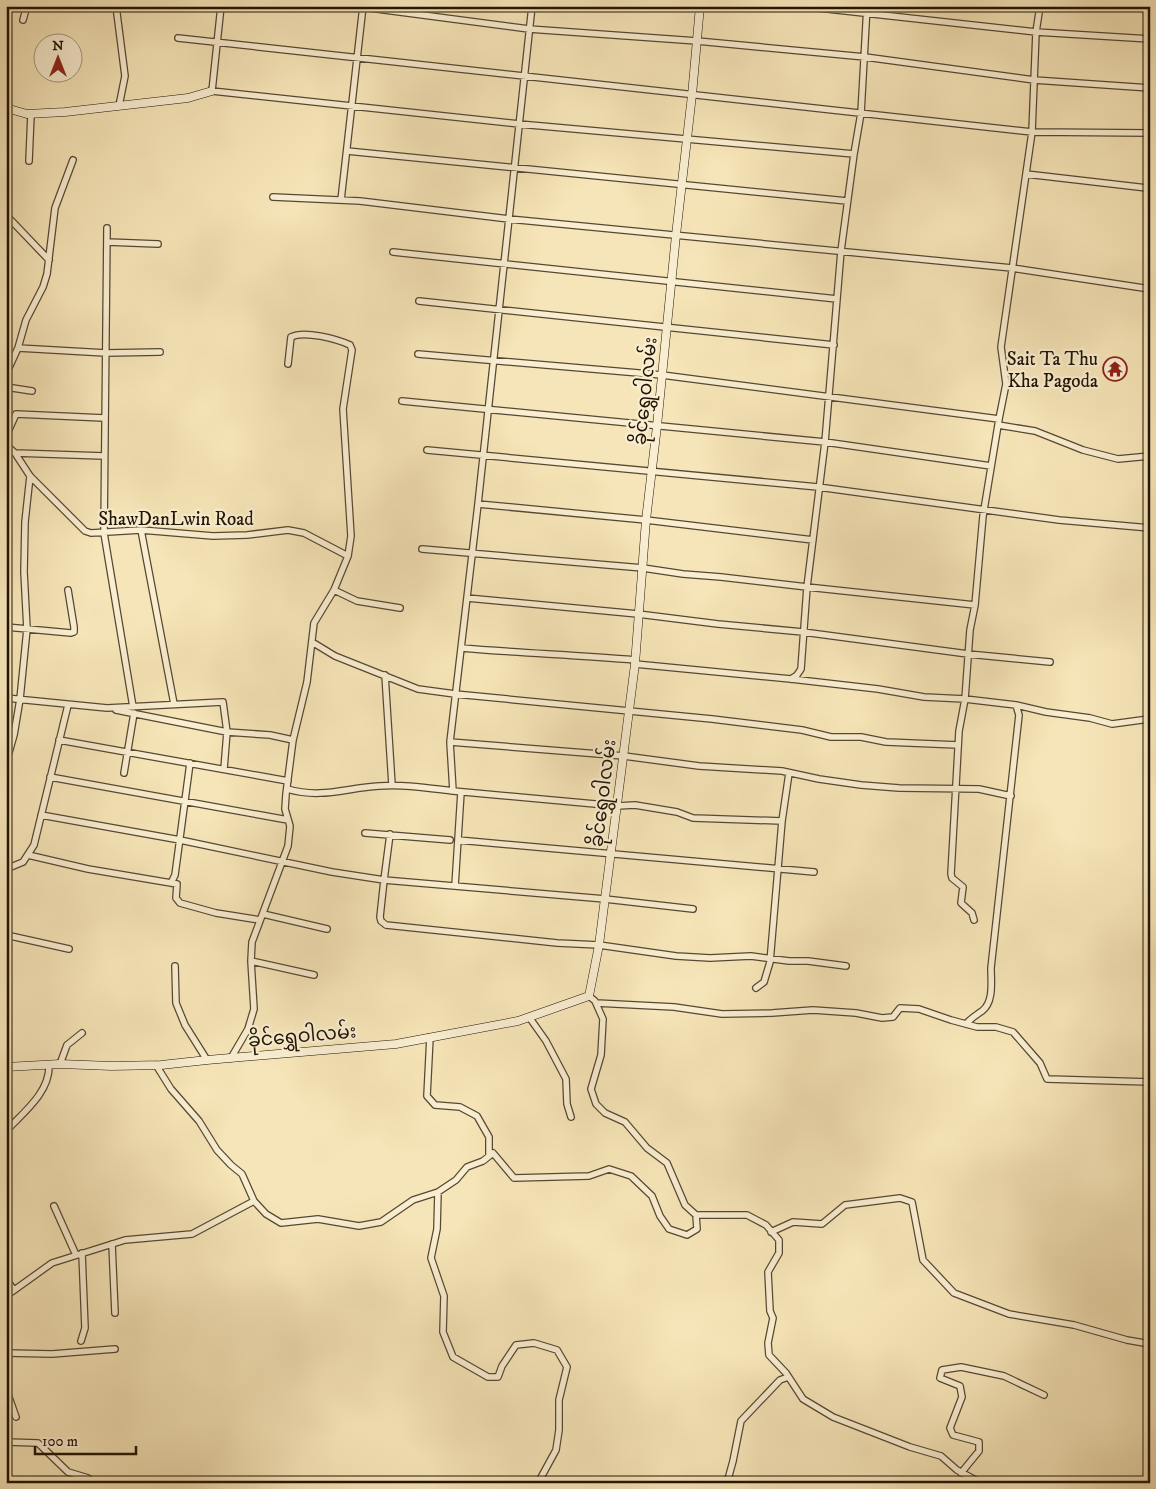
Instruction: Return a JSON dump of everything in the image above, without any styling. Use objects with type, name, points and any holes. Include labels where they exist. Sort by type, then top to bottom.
[{"type":"street","points":[[23,20],[26,9],[24,6]]},
{"type":"street","points":[[116,6],[126,76],[119,106]]},
{"type":"street","points":[[212,92],[221,6]]},
{"type":"street","points":[[354,6],[529,29],[865,56],[1034,80],[1150,88]]},
{"type":"street","points":[[453,791],[450,742],[532,6]]},
{"type":"street","name":"ခိုင်ရွှေဝါလမ်း","points":[[6,1067],[60,1064],[156,1065],[396,1044],[518,1021],[590,996],[599,945],[635,662],[646,520],[700,6]]},
{"type":"street","points":[[800,6],[1036,32],[1150,39]]},
{"type":"street","points":[[791,679],[801,670],[807,587],[834,345],[841,251],[861,113],[867,6]]},
{"type":"street","points":[[974,920],[972,913],[961,904],[963,887],[952,878],[951,874],[958,745],[965,699],[970,630],[975,605],[984,510],[1006,384],[1001,348],[1032,132],[1036,32],[1040,6]]},
{"type":"street","points":[[342,200],[363,7]]},
{"type":"street","points":[[178,38],[1032,132],[1150,134]]},
{"type":"street","points":[[6,108],[31,114],[65,112],[188,98],[212,92],[519,124],[854,154]]},
{"type":"street","points":[[29,161],[31,114]]},
{"type":"street","points":[[347,151],[847,201]]},
{"type":"street","points":[[6,374],[18,348],[26,320],[43,287],[55,208],[73,160]]},
{"type":"street","points":[[1026,174],[1147,188]]},
{"type":"street","points":[[273,197],[342,200],[509,219],[1012,268],[1150,289]]},
{"type":"street","points":[[6,215],[48,260]]},
{"type":"street","points":[[107,228],[104,533],[134,710],[124,773]]},
{"type":"street","points":[[107,242],[158,244]]},
{"type":"street","points":[[394,252],[837,299]]},
{"type":"street","points":[[419,301],[834,345]]},
{"type":"street","points":[[231,1058],[248,1029],[254,1009],[251,961],[252,942],[288,846],[290,826],[286,809],[287,789],[293,740],[307,682],[314,623],[334,590],[348,556],[351,536],[343,409],[352,350],[350,345],[342,341],[296,334],[291,337],[288,364]]},
{"type":"street","points":[[18,348],[106,353],[160,352]]},
{"type":"street","points":[[418,354],[662,375],[829,396],[998,422],[1035,431],[1083,450],[1118,459],[1150,456]]},
{"type":"street","points":[[6,387],[32,391]]},
{"type":"street","points":[[402,401],[824,442],[991,466]]},
{"type":"street","points":[[6,436],[16,414],[104,418]]},
{"type":"street","name":"ShawDanLwin Road","points":[[6,445],[15,453],[30,476],[85,531],[91,533],[141,530],[213,536],[247,535],[288,530],[304,533],[348,556]]},
{"type":"street","points":[[427,450],[818,488],[1059,520],[1150,528]]},
{"type":"street","points":[[15,453],[104,456]]},
{"type":"street","points":[[6,763],[14,734],[20,699],[27,629],[24,564],[30,476]]},
{"type":"street","points":[[478,504],[646,520],[813,540]]},
{"type":"street","points":[[141,530],[174,704]]},
{"type":"street","points":[[422,549],[643,568],[683,574],[975,605]]},
{"type":"street","points":[[6,626],[74,632],[68,590]]},
{"type":"street","points":[[334,590],[358,601],[400,608]]},
{"type":"street","points":[[467,598],[803,632],[968,654],[1050,662]]},
{"type":"street","points":[[312,642],[334,656],[385,675],[418,690],[712,719],[802,730],[831,737],[861,737],[886,742],[958,745]]},
{"type":"street","points":[[461,648],[516,653],[590,656],[878,689],[924,697],[965,699],[1016,705],[1046,712],[1090,718],[1112,724],[1149,719]]},
{"type":"street","points":[[385,675],[392,785]]},
{"type":"street","points":[[6,698],[134,710],[227,732],[270,735],[293,740]]},
{"type":"street","points":[[134,710],[174,704],[223,702],[227,732],[224,769]]},
{"type":"street","points":[[6,869],[23,862],[34,845],[68,705]]},
{"type":"street","points":[[966,1024],[972,1016],[982,1011],[989,1002],[991,968],[1019,715],[1016,705]]},
{"type":"street","points":[[59,740],[288,781]]},
{"type":"street","points":[[450,742],[624,756],[699,766],[788,773],[861,785],[900,788],[979,789],[1011,796]]},
{"type":"street","points":[[171,883],[175,875],[190,763]]},
{"type":"street","points":[[756,988],[764,982],[770,958],[788,773]]},
{"type":"street","points":[[50,777],[288,820]]},
{"type":"street","points":[[287,789],[301,793],[316,794],[392,785],[617,806],[635,805],[677,812],[693,818],[782,821]]},
{"type":"street","points":[[455,886],[461,792]]},
{"type":"street","points":[[41,815],[180,840],[332,872],[384,880],[605,899],[693,909]]},
{"type":"street","points":[[365,833],[450,840]]},
{"type":"street","points":[[390,834],[380,917],[381,921],[386,925],[599,945],[676,956],[710,958],[751,956],[846,966]]},
{"type":"street","points":[[458,840],[814,872]]},
{"type":"street","points":[[28,855],[88,869],[177,884],[176,898],[180,903],[216,913],[260,920]]},
{"type":"street","points":[[263,914],[327,929]]},
{"type":"street","points":[[6,935],[69,949]]},
{"type":"street","points":[[251,961],[314,975]]},
{"type":"street","points":[[175,966],[176,1003],[185,1025],[207,1060]]},
{"type":"street","points":[[156,1065],[170,1089],[198,1121],[217,1150],[242,1174],[254,1201],[266,1214],[281,1223],[318,1219],[359,1226],[381,1222],[413,1200],[438,1192],[456,1180],[468,1167],[493,1153],[514,1178],[589,1176],[609,1169],[631,1176],[652,1196],[660,1216],[669,1229],[686,1235],[697,1229],[696,1216],[686,1205],[667,1163],[647,1148],[625,1122],[605,1113],[596,1104],[591,1089],[601,1055],[603,1019],[596,1003],[590,996]]},
{"type":"street","points":[[596,1003],[674,1007],[722,1014],[814,1010],[856,1013],[882,1018],[893,1017],[900,1008],[919,1009],[977,1027],[996,1027],[1013,1032],[1040,1063],[1047,1079],[1150,1082]]},
{"type":"street","points":[[529,1017],[546,1041],[566,1079],[567,1104],[571,1117]]},
{"type":"street","points":[[60,1064],[67,1045],[82,1033]]},
{"type":"street","points":[[430,1037],[427,1096],[435,1105],[460,1107],[477,1116],[489,1137],[489,1156]]},
{"type":"street","points":[[6,1131],[41,1093],[49,1073],[49,1065]]},
{"type":"street","points":[[438,1192],[437,1229],[431,1258],[444,1296],[443,1332],[453,1357],[488,1377],[498,1377],[502,1366],[516,1345],[534,1343],[557,1350],[567,1367],[559,1400],[559,1430],[556,1450],[538,1483]]},
{"type":"street","points":[[771,1232],[793,1222],[822,1224],[845,1205],[900,1198],[912,1202],[923,1260],[954,1293],[1009,1314],[1074,1325],[1127,1340],[1150,1344]]},
{"type":"street","points":[[6,1296],[52,1263],[125,1240],[192,1234],[254,1201]]},
{"type":"street","points":[[54,1206],[79,1254],[85,1328],[81,1341]]},
{"type":"street","points":[[696,1216],[747,1215],[766,1225],[779,1240],[779,1253],[768,1272],[770,1311],[773,1318],[768,1343],[769,1355],[788,1377],[803,1399],[833,1417],[910,1448],[941,1456],[961,1473],[981,1483]]},
{"type":"street","points":[[112,1244],[115,1313]]},
{"type":"street","points":[[6,1279],[14,1290]]},
{"type":"street","points":[[6,1353],[52,1354],[115,1349]]},
{"type":"street","points":[[961,1473],[978,1452],[979,1442],[953,1435],[950,1428],[962,1396],[960,1386],[940,1378],[942,1370],[961,1367],[1004,1376],[1044,1395]]},
{"type":"street","points":[[727,1483],[734,1461],[741,1421],[780,1380],[788,1377]]},
{"type":"street","points":[[6,1389],[16,1417]]},
{"type":"street","points":[[6,1442],[38,1443],[68,1472],[88,1478],[92,1483]]},
{"type":"place","name":"Sait Ta Thu Kha Pagoda","points":[[1115,369]]}]
